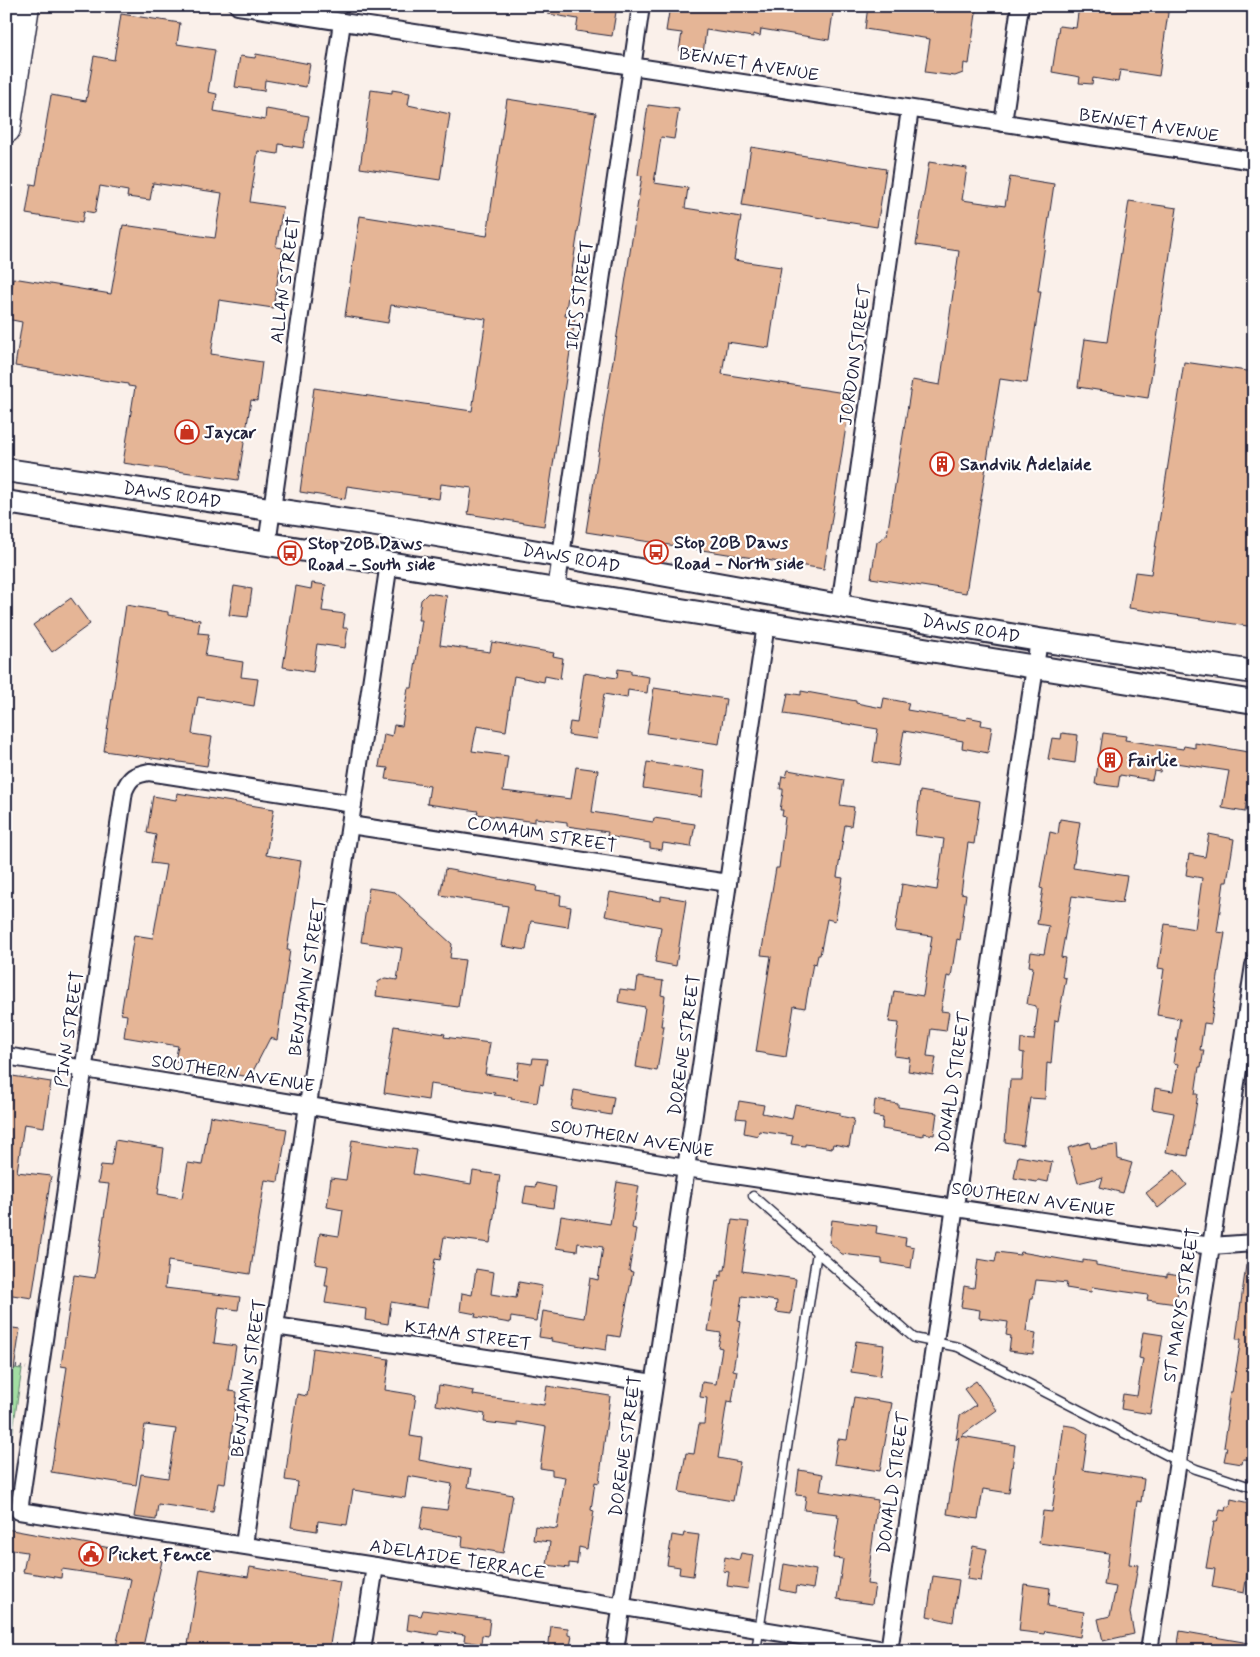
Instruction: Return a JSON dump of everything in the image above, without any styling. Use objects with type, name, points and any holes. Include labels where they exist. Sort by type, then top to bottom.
[{"type":"highway","points":[[6,129],[25,6]]},
{"type":"main road","name":"DAWS ROAD","points":[[6,470],[390,527],[1039,640],[1254,672]]},
{"type":"main road","name":"DAWS ROAD","points":[[8,503],[1254,702]]},
{"type":"street","name":"BENNET AVENUE","points":[[238,6],[314,12],[342,22],[1254,162]]},
{"type":"street","name":"IRIS STREET","points":[[556,590],[641,6]]},
{"type":"street","points":[[1003,123],[1020,6]]},
{"type":"street","name":"ALLAN STREET","points":[[267,544],[342,22]]},
{"type":"street","name":"JORDON STREET","points":[[840,606],[910,109]]},
{"type":"street","name":"BENJAMIN STREET","points":[[244,1545],[389,563]]},
{"type":"street","name":"DORENE STREET","points":[[615,1651],[766,624]]},
{"type":"street","name":"DONALD STREET","points":[[890,1651],[934,1342],[1039,640]]},
{"type":"street","name":"PINN STREET","points":[[19,1511],[124,791],[128,780],[137,774],[149,772],[354,804]]},
{"type":"street","name":"COMAUM STREET","points":[[350,825],[728,883]]},
{"type":"street","name":"ST MARYS STREET","points":[[1149,1651],[1254,965]]},
{"type":"street","name":"SOUTHERN AVENUE","points":[[6,1056],[686,1168],[1211,1246],[1254,1243]]},
{"type":"street","name":"KIANA STREET","points":[[275,1326],[654,1383]]},
{"type":"street","name":"ADELAIDE TERRACE","points":[[19,1511],[375,1566],[890,1651]]},
{"type":"street","points":[[362,1651],[375,1566]]},
{"type":"lane","points":[[753,1196],[914,1338],[958,1347],[1178,1461],[1196,1469],[1254,1488]]},
{"type":"lane","points":[[756,1651],[817,1252]]},
{"type":"green space","points":[[6,1367],[22,1369],[6,1477]]},
{"type":"building","points":[[549,6],[617,6],[612,36],[576,31],[578,19],[548,14]]},
{"type":"building","points":[[670,6],[834,6],[829,40],[761,29],[760,36],[753,34],[753,37],[706,30],[703,54],[679,51],[682,33],[666,31]]},
{"type":"building","points":[[868,6],[977,6],[969,64],[964,63],[963,73],[955,76],[925,72],[930,39],[865,29]]},
{"type":"building","points":[[1079,6],[1169,6],[1159,76],[1120,70],[1118,82],[1093,78],[1092,84],[1079,83],[1080,77],[1052,72],[1059,26],[1076,28]]},
{"type":"building","points":[[121,14],[180,23],[177,44],[215,50],[208,92],[217,94],[214,111],[265,120],[266,109],[309,116],[303,148],[279,144],[278,154],[258,151],[250,202],[283,207],[276,247],[283,248],[273,308],[219,300],[211,354],[262,362],[257,401],[251,400],[238,480],[123,463],[135,387],[128,386],[128,384],[15,366],[22,322],[7,319],[13,278],[111,294],[123,225],[215,238],[222,193],[153,183],[150,200],[127,197],[128,191],[100,186],[95,213],[84,211],[82,223],[26,214],[31,184],[36,185],[51,95],[86,101],[94,56],[114,60]]},
{"type":"building","points":[[256,54],[310,64],[306,87],[265,80],[264,91],[235,87],[240,56],[255,58]]},
{"type":"building","points":[[371,90],[392,93],[392,90],[410,93],[408,105],[450,114],[440,180],[360,168]]},
{"type":"building","points":[[507,99],[596,113],[565,316],[575,318],[544,526],[468,514],[472,488],[441,484],[439,499],[347,486],[345,499],[300,492],[314,388],[472,411],[486,319],[391,305],[388,323],[345,316],[360,216],[487,236]]},
{"type":"building","points":[[648,105],[679,109],[674,139],[661,137],[654,183],[688,188],[685,208],[741,217],[734,260],[781,267],[769,348],[727,342],[722,374],[851,394],[824,569],[586,532],[642,176],[638,175]]},
{"type":"building","points":[[751,147],[886,169],[877,227],[742,205]]},
{"type":"building","points":[[929,162],[967,168],[962,200],[1005,206],[1010,177],[1054,184],[1038,291],[1041,291],[1027,383],[1000,379],[966,593],[871,578],[877,542],[887,535],[912,380],[940,385],[959,251],[916,245]]},
{"type":"building","points":[[1129,201],[1177,208],[1148,398],[1078,387],[1085,339],[1107,342]]},
{"type":"building","points":[[1184,362],[1254,372],[1254,627],[1129,608],[1135,572],[1151,574]]},
{"type":"building","points":[[312,583],[326,585],[322,611],[345,614],[343,628],[348,628],[345,648],[317,644],[313,672],[283,667],[296,586],[311,589]]},
{"type":"building","points":[[234,586],[252,589],[248,617],[229,615]]},
{"type":"building","points":[[428,593],[447,596],[440,645],[490,652],[492,642],[554,653],[553,656],[563,658],[560,679],[545,676],[544,682],[514,676],[506,731],[477,726],[472,751],[508,756],[503,791],[571,799],[576,767],[598,770],[592,812],[653,822],[654,818],[695,824],[691,847],[663,843],[662,850],[650,848],[650,843],[607,836],[608,832],[567,826],[567,822],[535,818],[535,822],[477,814],[478,811],[427,804],[430,786],[386,779],[388,768],[379,767],[384,734],[392,736],[394,725],[402,726],[408,688],[412,688],[422,620],[418,620],[421,600]]},
{"type":"building","points":[[71,598],[90,624],[52,652],[33,625]]},
{"type":"building","points":[[126,605],[200,620],[198,633],[209,634],[205,656],[243,662],[241,677],[258,679],[254,706],[198,697],[192,734],[212,737],[207,766],[104,751]]},
{"type":"building","points":[[618,669],[631,671],[631,674],[649,677],[647,693],[628,690],[627,698],[604,694],[597,739],[568,735],[570,722],[577,723],[584,673],[617,678]]},
{"type":"building","points":[[654,688],[726,699],[719,744],[647,733]]},
{"type":"building","points":[[801,691],[856,701],[856,703],[882,708],[884,698],[909,703],[907,710],[966,720],[967,717],[982,720],[981,725],[992,727],[988,753],[962,748],[963,741],[904,731],[898,766],[873,762],[878,729],[784,714],[788,693],[801,695]]},
{"type":"building","points":[[1062,733],[1078,735],[1075,763],[1048,759],[1052,738],[1061,739]]},
{"type":"building","points":[[1103,733],[1126,736],[1125,740],[1183,749],[1184,746],[1195,748],[1195,743],[1254,753],[1245,812],[1222,808],[1229,771],[1162,761],[1160,772],[1154,771],[1152,780],[1120,775],[1118,787],[1095,784]]},
{"type":"building","points":[[647,762],[705,771],[702,797],[643,788]]},
{"type":"building","points":[[788,770],[844,780],[840,805],[854,807],[851,826],[845,825],[837,877],[843,878],[835,921],[827,919],[820,955],[818,955],[816,964],[813,963],[805,1008],[794,1006],[786,1057],[756,1052],[771,956],[761,955],[776,868],[779,868],[785,817],[782,816],[783,810],[780,810],[783,789],[780,789],[782,776],[786,777]]},
{"type":"building","points":[[920,791],[980,801],[974,844],[968,843],[961,893],[966,894],[960,940],[957,939],[951,977],[947,976],[941,1011],[949,1012],[946,1031],[931,1029],[927,1056],[936,1057],[933,1075],[908,1071],[910,1058],[894,1056],[899,1023],[889,1022],[894,991],[923,996],[932,936],[895,931],[902,884],[937,890],[944,839],[915,835]]},
{"type":"building","points":[[177,793],[274,809],[266,855],[301,861],[287,950],[290,950],[277,1040],[270,1038],[250,1077],[200,1069],[201,1065],[175,1061],[178,1046],[124,1037],[127,1015],[121,1014],[134,935],[153,938],[166,865],[151,863],[156,835],[147,833],[153,796],[176,800]]},
{"type":"building","points":[[1060,819],[1080,822],[1073,868],[1127,876],[1122,903],[1072,896],[1061,957],[1065,958],[1062,977],[1066,978],[1058,1021],[1055,1020],[1051,1064],[1047,1063],[1045,1099],[1030,1098],[1023,1145],[1005,1142],[1010,1080],[1022,1080],[1024,1053],[1020,1052],[1021,1039],[1034,1040],[1038,1009],[1036,1009],[1036,1006],[1027,1004],[1033,967],[1029,966],[1031,952],[1044,954],[1049,926],[1037,924],[1043,889],[1040,888],[1050,832],[1058,834]]},
{"type":"building","points":[[1209,834],[1234,839],[1227,882],[1224,882],[1217,932],[1225,933],[1211,1024],[1204,1023],[1200,1050],[1204,1050],[1201,1067],[1199,1067],[1195,1094],[1198,1094],[1188,1156],[1166,1152],[1174,1113],[1152,1109],[1155,1088],[1173,1091],[1178,1064],[1173,1063],[1180,1019],[1157,1015],[1164,969],[1158,968],[1165,924],[1195,929],[1202,878],[1186,875],[1189,854],[1205,857]]},
{"type":"building","points":[[445,869],[537,886],[536,891],[561,895],[560,905],[571,907],[568,927],[531,921],[526,950],[501,946],[508,906],[440,895]]},
{"type":"building","points":[[369,888],[395,892],[452,944],[450,958],[465,960],[458,1007],[376,996],[378,982],[385,978],[397,980],[402,948],[361,942]]},
{"type":"building","points":[[610,892],[661,901],[661,896],[686,900],[676,966],[655,962],[661,927],[605,916]]},
{"type":"building","points":[[638,977],[663,981],[661,995],[665,996],[661,1026],[664,1026],[657,1071],[636,1067],[645,1007],[618,1002],[620,989],[636,991]]},
{"type":"building","points":[[394,1026],[445,1034],[444,1037],[490,1043],[485,1074],[517,1079],[519,1062],[532,1064],[533,1058],[547,1059],[543,1085],[540,1084],[537,1103],[494,1095],[495,1093],[430,1084],[428,1100],[384,1093]]},
{"type":"building","points":[[6,1075],[51,1082],[44,1127],[24,1124],[17,1172],[51,1176],[32,1298],[6,1294]]},
{"type":"building","points":[[574,1090],[614,1097],[611,1115],[571,1108]]},
{"type":"building","points":[[875,1100],[898,1104],[898,1107],[937,1113],[934,1135],[923,1133],[923,1136],[882,1129],[883,1118],[873,1116]]},
{"type":"building","points":[[739,1101],[764,1105],[762,1113],[792,1119],[795,1104],[840,1113],[840,1116],[854,1119],[849,1147],[833,1144],[832,1148],[805,1144],[805,1146],[791,1144],[793,1136],[759,1131],[758,1136],[744,1133],[746,1119],[736,1118]]},
{"type":"building","points":[[210,1116],[287,1129],[278,1182],[265,1180],[250,1274],[168,1261],[165,1288],[240,1297],[238,1310],[219,1307],[214,1343],[236,1346],[229,1391],[237,1392],[225,1484],[218,1483],[213,1512],[158,1504],[156,1520],[134,1517],[141,1474],[168,1478],[176,1429],[145,1425],[136,1485],[51,1472],[67,1367],[61,1366],[74,1275],[95,1278],[109,1184],[98,1183],[101,1165],[111,1166],[115,1140],[164,1148],[158,1194],[182,1198],[188,1163],[202,1165]]},
{"type":"building","points":[[352,1140],[417,1150],[413,1174],[471,1184],[473,1171],[500,1175],[490,1243],[444,1237],[440,1260],[435,1259],[427,1308],[391,1302],[388,1324],[365,1320],[366,1309],[325,1303],[328,1286],[325,1286],[328,1266],[315,1264],[320,1233],[339,1236],[343,1210],[327,1207],[331,1178],[346,1180]]},
{"type":"building","points":[[1089,1142],[1091,1148],[1117,1145],[1118,1159],[1132,1163],[1123,1193],[1100,1187],[1103,1177],[1078,1183],[1068,1148]]},
{"type":"building","points":[[1018,1156],[1052,1162],[1048,1182],[1014,1178]]},
{"type":"building","points":[[1175,1170],[1187,1185],[1158,1208],[1146,1193]]},
{"type":"building","points":[[617,1182],[639,1186],[632,1228],[636,1229],[629,1271],[633,1272],[620,1337],[608,1335],[606,1350],[551,1341],[552,1339],[539,1337],[543,1311],[584,1318],[590,1278],[598,1280],[603,1247],[578,1243],[577,1251],[556,1248],[561,1216],[610,1224]]},
{"type":"building","points":[[536,1183],[556,1187],[553,1208],[523,1203],[526,1186],[535,1187]]},
{"type":"building","points":[[732,1220],[749,1222],[742,1271],[796,1279],[791,1314],[776,1312],[777,1301],[742,1296],[738,1321],[741,1322],[733,1370],[737,1371],[732,1402],[727,1401],[718,1458],[740,1462],[733,1501],[679,1492],[686,1453],[694,1454],[699,1424],[704,1424],[707,1398],[700,1397],[702,1382],[716,1384],[722,1348],[718,1347],[721,1333],[708,1331],[716,1281],[718,1282],[719,1275],[722,1276],[722,1270],[725,1270]]},
{"type":"building","points":[[832,1220],[877,1226],[876,1233],[906,1238],[905,1245],[914,1247],[911,1268],[882,1263],[882,1259],[842,1254],[829,1242]]},
{"type":"building","points":[[997,1252],[1020,1255],[1021,1252],[1083,1263],[1083,1260],[1096,1262],[1096,1265],[1142,1273],[1167,1277],[1167,1274],[1180,1276],[1176,1304],[1147,1300],[1148,1295],[1092,1287],[1091,1292],[1066,1288],[1067,1283],[1036,1280],[1026,1331],[1036,1333],[1033,1354],[1009,1351],[1011,1336],[1006,1335],[1008,1322],[979,1318],[980,1310],[961,1307],[964,1286],[974,1288],[978,1259],[995,1262]]},
{"type":"building","points":[[1246,1265],[1254,1266],[1254,1460],[1243,1459],[1242,1464],[1224,1461],[1227,1447],[1224,1447],[1230,1392],[1232,1392],[1241,1339],[1236,1339]]},
{"type":"building","points":[[476,1269],[494,1272],[491,1294],[516,1298],[519,1282],[542,1286],[536,1321],[511,1317],[510,1323],[475,1317],[476,1314],[460,1311],[462,1293],[472,1295]]},
{"type":"building","points":[[6,1327],[20,1329],[14,1370],[6,1369]]},
{"type":"building","points":[[1143,1332],[1163,1335],[1150,1414],[1121,1409],[1123,1394],[1137,1396],[1143,1359],[1139,1358]]},
{"type":"building","points":[[856,1341],[884,1345],[880,1376],[851,1372]]},
{"type":"building","points":[[313,1348],[389,1359],[385,1390],[416,1395],[410,1436],[422,1438],[419,1460],[471,1470],[468,1487],[513,1495],[503,1553],[462,1546],[463,1537],[420,1529],[424,1507],[447,1510],[452,1484],[408,1476],[405,1498],[353,1490],[347,1525],[318,1521],[317,1531],[291,1527],[298,1482],[285,1480],[297,1394],[307,1396]]},
{"type":"building","points":[[976,1381],[997,1410],[961,1436],[1015,1445],[1009,1493],[983,1489],[978,1519],[947,1514],[959,1437],[956,1440],[960,1416],[976,1405],[964,1389]]},
{"type":"building","points":[[439,1385],[474,1391],[473,1395],[544,1405],[547,1386],[610,1396],[599,1483],[595,1482],[591,1510],[594,1511],[591,1529],[587,1549],[579,1547],[577,1564],[569,1563],[569,1568],[547,1565],[550,1542],[533,1540],[535,1526],[557,1529],[565,1477],[552,1475],[552,1470],[540,1468],[546,1427],[517,1422],[517,1426],[484,1422],[485,1414],[436,1405]]},
{"type":"building","points":[[854,1397],[892,1403],[880,1471],[834,1464],[838,1439],[847,1440]]},
{"type":"building","points":[[1064,1425],[1076,1427],[1088,1434],[1083,1470],[1144,1479],[1141,1502],[1137,1501],[1129,1564],[1138,1565],[1130,1613],[1134,1634],[1103,1641],[1098,1619],[1110,1616],[1116,1587],[1104,1585],[1109,1553],[1039,1543],[1043,1511],[1052,1512]]},
{"type":"building","points":[[799,1470],[823,1474],[820,1491],[878,1500],[867,1584],[875,1585],[872,1604],[837,1599],[843,1559],[833,1558],[839,1517],[837,1516],[838,1514],[804,1510],[806,1496],[796,1495]]},
{"type":"building","points":[[1231,1499],[1254,1504],[1248,1529],[1254,1530],[1254,1543],[1252,1543],[1244,1593],[1212,1587],[1215,1569],[1206,1568],[1214,1522],[1217,1522],[1220,1510],[1225,1511],[1226,1506],[1230,1507]]},
{"type":"building","points":[[6,1529],[116,1549],[116,1551],[162,1561],[142,1651],[115,1651],[131,1579],[62,1569],[61,1578],[23,1572],[27,1552],[6,1549]]},
{"type":"building","points":[[684,1533],[699,1535],[693,1576],[679,1574],[680,1567],[667,1565],[672,1535],[683,1537]]},
{"type":"building","points":[[973,1546],[987,1549],[981,1581],[967,1579]]},
{"type":"building","points":[[741,1553],[753,1555],[748,1589],[727,1586],[729,1572],[723,1571],[725,1557],[739,1560]]},
{"type":"building","points":[[784,1564],[816,1570],[813,1589],[796,1586],[795,1593],[780,1590]]},
{"type":"building","points":[[250,1567],[340,1582],[329,1651],[187,1651],[200,1569],[248,1577]]},
{"type":"building","points":[[933,1576],[959,1580],[953,1622],[927,1616]]},
{"type":"building","points":[[1024,1584],[1050,1588],[1048,1606],[1084,1612],[1080,1637],[1045,1631],[1044,1634],[1019,1631]]},
{"type":"building","points":[[423,1610],[490,1619],[488,1636],[482,1635],[481,1644],[464,1641],[465,1635],[439,1631],[438,1635],[407,1630],[409,1614],[421,1616]]},
{"type":"building","points":[[551,1626],[568,1628],[568,1635],[572,1636],[569,1651],[548,1651]]},
{"type":"building","points":[[1180,1631],[1249,1643],[1249,1651],[1177,1650]]},
{"type":"place","name":"Jaycar","points":[[187,432]]},
{"type":"place","name":"Sandvik Adelaide","points":[[942,464]]},
{"type":"place","name":"Stop 20B Daws Road - North side","points":[[656,552]]},
{"type":"place","name":"Stop 20B Daws Road - South side","points":[[290,553]]},
{"type":"place","name":"Fairlie","points":[[1110,760]]},
{"type":"place","name":"Picket Fence","points":[[91,1554]]}]
